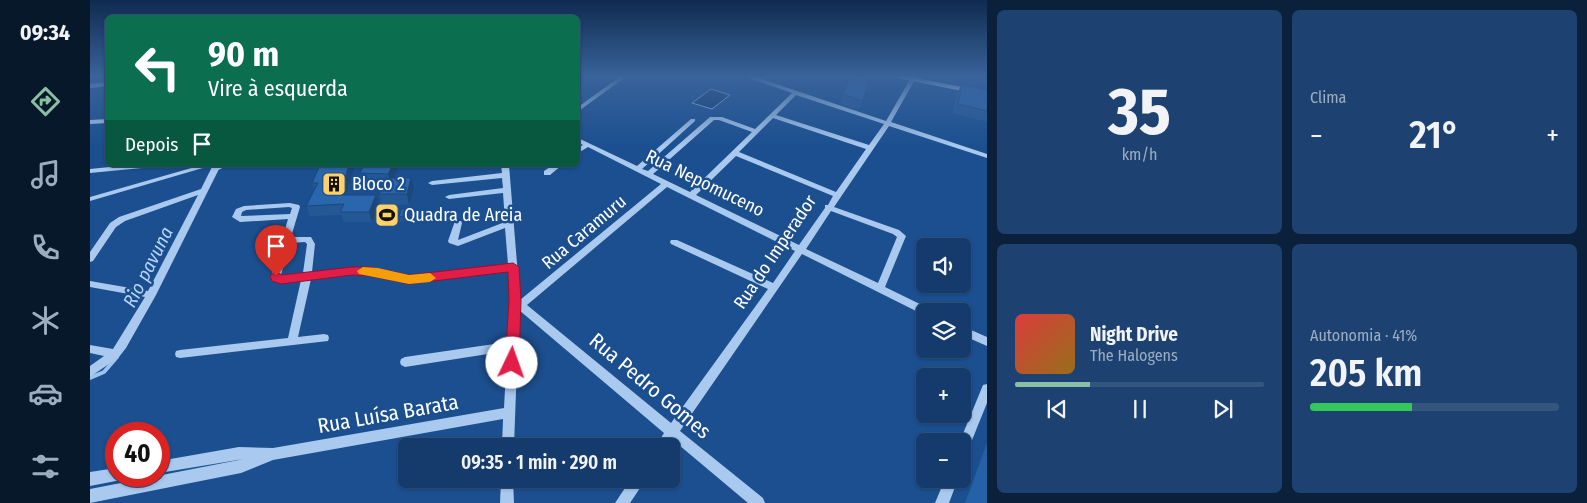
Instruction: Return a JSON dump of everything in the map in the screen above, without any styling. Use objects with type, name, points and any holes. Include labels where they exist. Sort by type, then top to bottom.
[{"type":"street","points":[[580,108],[592,99]]},
{"type":"street","points":[[692,195],[789,99]]},
{"type":"street","points":[[814,99],[987,156]]},
{"type":"street","name":"Rua do Imperador","points":[[667,438],[774,288],[887,124],[901,99]]},
{"type":"street","points":[[773,116],[870,148]]},
{"type":"street","points":[[649,174],[715,118],[733,122],[757,132]]},
{"type":"street","points":[[636,168],[693,120]]},
{"type":"street","points":[[90,122],[105,121]]},
{"type":"street","name":"Rua Nepomuceno","points":[[580,141],[916,307]]},
{"type":"street","points":[[580,150],[587,145]]},
{"type":"street","points":[[735,153],[837,195]]},
{"type":"street","points":[[90,171],[117,167]]},
{"type":"street","points":[[90,199],[203,167]]},
{"type":"street","points":[[90,372],[115,354],[152,295],[216,167]]},
{"type":"street","points":[[505,167],[513,267],[518,303],[513,346],[508,438]]},
{"type":"street","points":[[547,172],[555,167]]},
{"type":"street","points":[[432,183],[506,175]]},
{"type":"street","name":"Rua Caramuru","points":[[518,303],[667,183]]},
{"type":"street","points":[[449,197],[507,190]]},
{"type":"street","points":[[90,259],[113,225],[122,218],[203,191]]},
{"type":"street","points":[[293,216],[240,219],[236,217],[239,211],[244,208],[290,205],[296,207],[276,271],[276,278],[281,280],[352,271],[378,272],[403,279],[416,279],[513,267]]},
{"type":"street","points":[[828,207],[896,232],[902,236],[880,289]]},
{"type":"street","points":[[458,223],[452,240],[458,243],[511,231]]},
{"type":"street","points":[[287,240],[310,240],[307,276],[292,341]]},
{"type":"street","points":[[674,242],[774,288]]},
{"type":"street","points":[[90,284],[152,295]]},
{"type":"street","name":"Rua Pedro Gomes","points":[[518,303],[758,503]]},
{"type":"street","points":[[971,334],[987,342]]},
{"type":"street","points":[[180,354],[324,338]]},
{"type":"street","points":[[405,362],[513,346]]},
{"type":"street","points":[[90,349],[115,354]]},
{"type":"street","points":[[969,433],[987,389]]},
{"type":"street","name":"Rua Luísa Barata","points":[[170,465],[239,453],[262,453],[509,414]]},
{"type":"street","name":"Rua Luísa Barata","points":[[90,496],[241,467],[262,453]]},
{"type":"street","points":[[90,479],[105,477]]},
{"type":"street","points":[[507,488],[507,503]]},
{"type":"street","points":[[622,503],[633,488]]},
{"type":"street","points":[[942,503],[948,488]]},
{"type":"shaded area","points":[[697,99],[724,99],[712,109],[692,103]]},
{"type":"shaded area","points":[[987,443],[987,503],[965,503]]},
{"type":"building","points":[[959,99],[987,99],[987,111],[958,104]]},
{"type":"building","points":[[319,167],[348,167],[340,195],[376,195],[369,212],[340,212],[344,204],[306,206],[318,183],[312,183]]},
{"type":"building","points":[[363,167],[392,167],[388,174],[360,173]]},
{"type":"building","points":[[384,178],[411,178],[407,194],[379,194]]},
{"type":"building","points":[[409,208],[409,216],[399,217],[401,209]]},
{"type":"waterway","name":"Rio pavuna","points":[[216,170],[222,167]]},
{"type":"waterway","name":"Rio pavuna","points":[[90,378],[104,372],[117,357]]},
{"type":"slow traffic","points":[[363,271],[378,272],[409,280],[430,278]]},
{"type":"place","name":"Bloco 2","points":[[334,184]]},
{"type":"place","name":"Quadra de Areia","points":[[387,215]]},
{"type":"route","points":[[276,276],[276,278],[281,280],[352,271],[378,272],[409,280],[513,267],[515,300],[512,363]]}]
